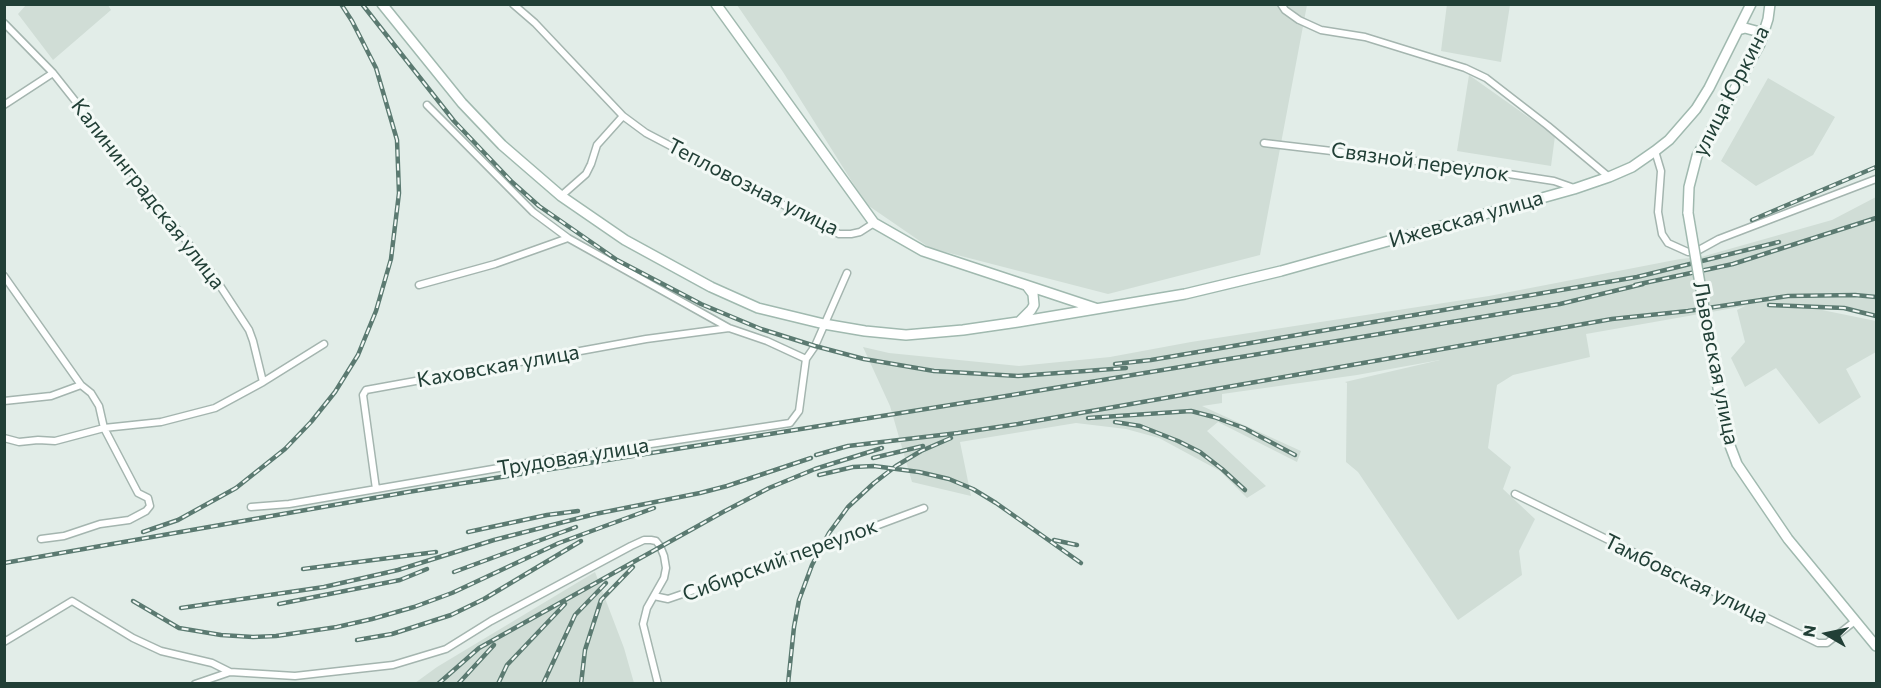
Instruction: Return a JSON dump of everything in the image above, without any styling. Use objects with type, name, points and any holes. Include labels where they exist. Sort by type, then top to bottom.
[{"type":"street","name":"Ижевская улица","points":[[382,4],[462,104],[502,145],[561,196],[625,240],[724,293],[758,308],[824,324],[906,335],[963,330],[1099,309],[1248,280],[1574,189],[1609,177],[1655,151],[1669,140],[1696,109],[1751,4]]},
{"type":"street","name":"Тепловозная улица","points":[[513,4],[535,23],[623,116],[646,133],[839,234],[860,232],[874,223],[923,251],[1099,309]]},
{"type":"street","points":[[716,4],[874,223]]},
{"type":"street","points":[[1281,4],[1285,10],[1299,20],[1321,30],[1365,37],[1465,68],[1486,78],[1609,177]]},
{"type":"street","name":"улица Юркина","points":[[1688,213],[1689,187],[1697,156],[1760,44],[1770,4]]},
{"type":"street","name":"Калининградская улица","points":[[4,23],[53,73],[211,272],[249,330],[262,382]]},
{"type":"street","points":[[1738,30],[1745,28],[1756,32],[1760,38],[1760,44]]},
{"type":"street","points":[[4,105],[53,73]]},
{"type":"street","points":[[427,105],[533,212],[568,238],[729,328],[767,341],[806,359]]},
{"type":"street","points":[[561,196],[586,174],[597,145],[623,116]]},
{"type":"street","name":"Связной переулок","points":[[1264,143],[1450,165],[1554,181],[1574,189]]},
{"type":"street","points":[[1655,151],[1661,171],[1658,212],[1662,234],[1668,243],[1688,252],[1699,250],[1719,239],[1876,179]]},
{"type":"street","name":"Львовская улица","points":[[1688,213],[1725,428],[1737,464],[1788,539],[1876,646]]},
{"type":"street","points":[[419,285],[495,264],[568,238]]},
{"type":"street","name":"Трудовая улица","points":[[251,507],[289,504],[551,459],[790,423],[799,411],[806,359],[815,346],[847,273]]},
{"type":"street","points":[[4,276],[81,385],[91,393],[99,406],[104,428],[138,493],[148,498],[150,506],[146,512],[129,520],[100,524],[64,536],[41,539]]},
{"type":"street","points":[[1018,322],[1034,305],[1033,294],[1027,286]]},
{"type":"street","name":"Каховская улица","points":[[376,489],[363,394],[366,390],[646,339],[729,328]]},
{"type":"street","points":[[4,438],[19,442],[55,441],[104,428],[161,422],[215,408],[324,344]]},
{"type":"street","points":[[4,401],[51,396],[81,385]]},
{"type":"street","name":"Тамбовская улица","points":[[1515,494],[1818,644],[1827,643],[1855,621]]},
{"type":"street","name":"Сибирский переулок","points":[[658,684],[643,624],[647,608],[654,596],[668,599],[924,508]]},
{"type":"street","points":[[195,684],[230,672],[296,676],[393,665],[446,649],[491,621],[644,540],[656,540],[664,556],[666,568],[664,578],[654,596]]},
{"type":"street","points":[[4,642],[72,601],[161,651],[212,663],[230,672]]},
{"type":"shaded area","points":[[1447,4],[1510,5],[1501,62],[1441,51]]},
{"type":"shaded area","points":[[26,5],[108,5],[111,10],[53,60],[18,14]]},
{"type":"shaded area","points":[[737,5],[1307,5],[1260,255],[1108,294],[930,248],[866,204],[783,72]]},
{"type":"shaded area","points":[[1469,75],[1555,136],[1551,166],[1457,151]]},
{"type":"shaded area","points":[[1768,78],[1835,117],[1813,155],[1756,186],[1721,161]]},
{"type":"shaded area","points":[[1876,197],[1876,318],[1843,310],[1822,310],[1876,321],[1876,352],[1846,369],[1861,397],[1819,424],[1776,368],[1745,387],[1731,358],[1745,342],[1737,310],[1745,306],[1586,334],[1590,357],[1513,375],[1497,385],[1488,448],[1511,467],[1503,489],[1535,519],[1519,551],[1522,575],[1458,620],[1358,472],[1346,462],[1347,383],[1345,382],[1440,360],[1357,375],[1222,394],[1222,403],[1202,406],[1301,451],[1297,462],[1218,422],[1207,431],[1266,486],[1247,498],[1220,471],[1159,438],[1126,429],[1076,423],[960,442],[971,496],[912,482],[890,406],[863,347],[889,353],[1019,366],[1110,357],[1191,342],[1489,296],[1680,259],[1701,257],[1832,220]]},
{"type":"shaded area","points":[[595,572],[624,648],[634,683],[415,683],[437,667]]},
{"type":"railway","points":[[143,532],[178,520],[236,488],[285,449],[335,392],[358,355],[376,311],[391,259],[399,193],[397,140],[376,68],[341,4]]},
{"type":"railway","points":[[362,4],[454,121],[512,182],[539,206],[617,260],[701,304],[761,329],[815,346],[864,359],[934,371],[1018,376],[1126,368]]},
{"type":"railway","points":[[1752,220],[1876,167]]},
{"type":"railway","points":[[1635,285],[1733,264],[1876,218]]},
{"type":"railway","points":[[1115,364],[1151,360],[1637,277],[1779,242]]},
{"type":"railway","points":[[4,563],[408,492],[1560,304],[1643,284]]},
{"type":"railway","points":[[816,455],[848,446],[1018,424],[1612,319],[1688,311],[1788,296],[1876,297]]},
{"type":"railway","points":[[1769,305],[1844,308],[1876,316]]},
{"type":"railway","points":[[1088,418],[1191,411],[1244,428],[1295,455]]},
{"type":"railway","points":[[1115,422],[1140,426],[1200,452],[1245,490]]},
{"type":"railway","points":[[788,684],[799,600],[812,565],[829,533],[848,507],[874,483],[921,451],[951,438]]},
{"type":"railway","points":[[873,458],[923,446]]},
{"type":"railway","points":[[438,684],[479,648],[723,512],[769,488],[815,469],[882,448]]},
{"type":"railway","points":[[181,608],[324,587],[398,570],[494,540],[595,514],[727,486],[811,458]]},
{"type":"railway","points":[[819,475],[853,467],[874,466],[949,479],[973,489],[996,503],[1081,563]]},
{"type":"railway","points":[[133,601],[179,628],[221,635],[276,636],[337,627],[414,607],[452,593],[559,543],[654,508]]},
{"type":"railway","points":[[468,532],[547,515],[578,511]]},
{"type":"railway","points":[[454,572],[576,527]]},
{"type":"railway","points":[[1054,540],[1077,545]]},
{"type":"railway","points":[[357,640],[392,634],[451,615],[484,599],[581,541]]},
{"type":"railway","points":[[303,569],[436,552]]},
{"type":"railway","points":[[581,684],[585,650],[601,600],[633,567]]},
{"type":"railway","points":[[279,604],[400,580],[427,569]]},
{"type":"railway","points":[[543,684],[575,615],[606,583]]},
{"type":"railway","points":[[498,684],[507,665],[565,604]]},
{"type":"railway","points":[[458,684],[494,645]]}]
